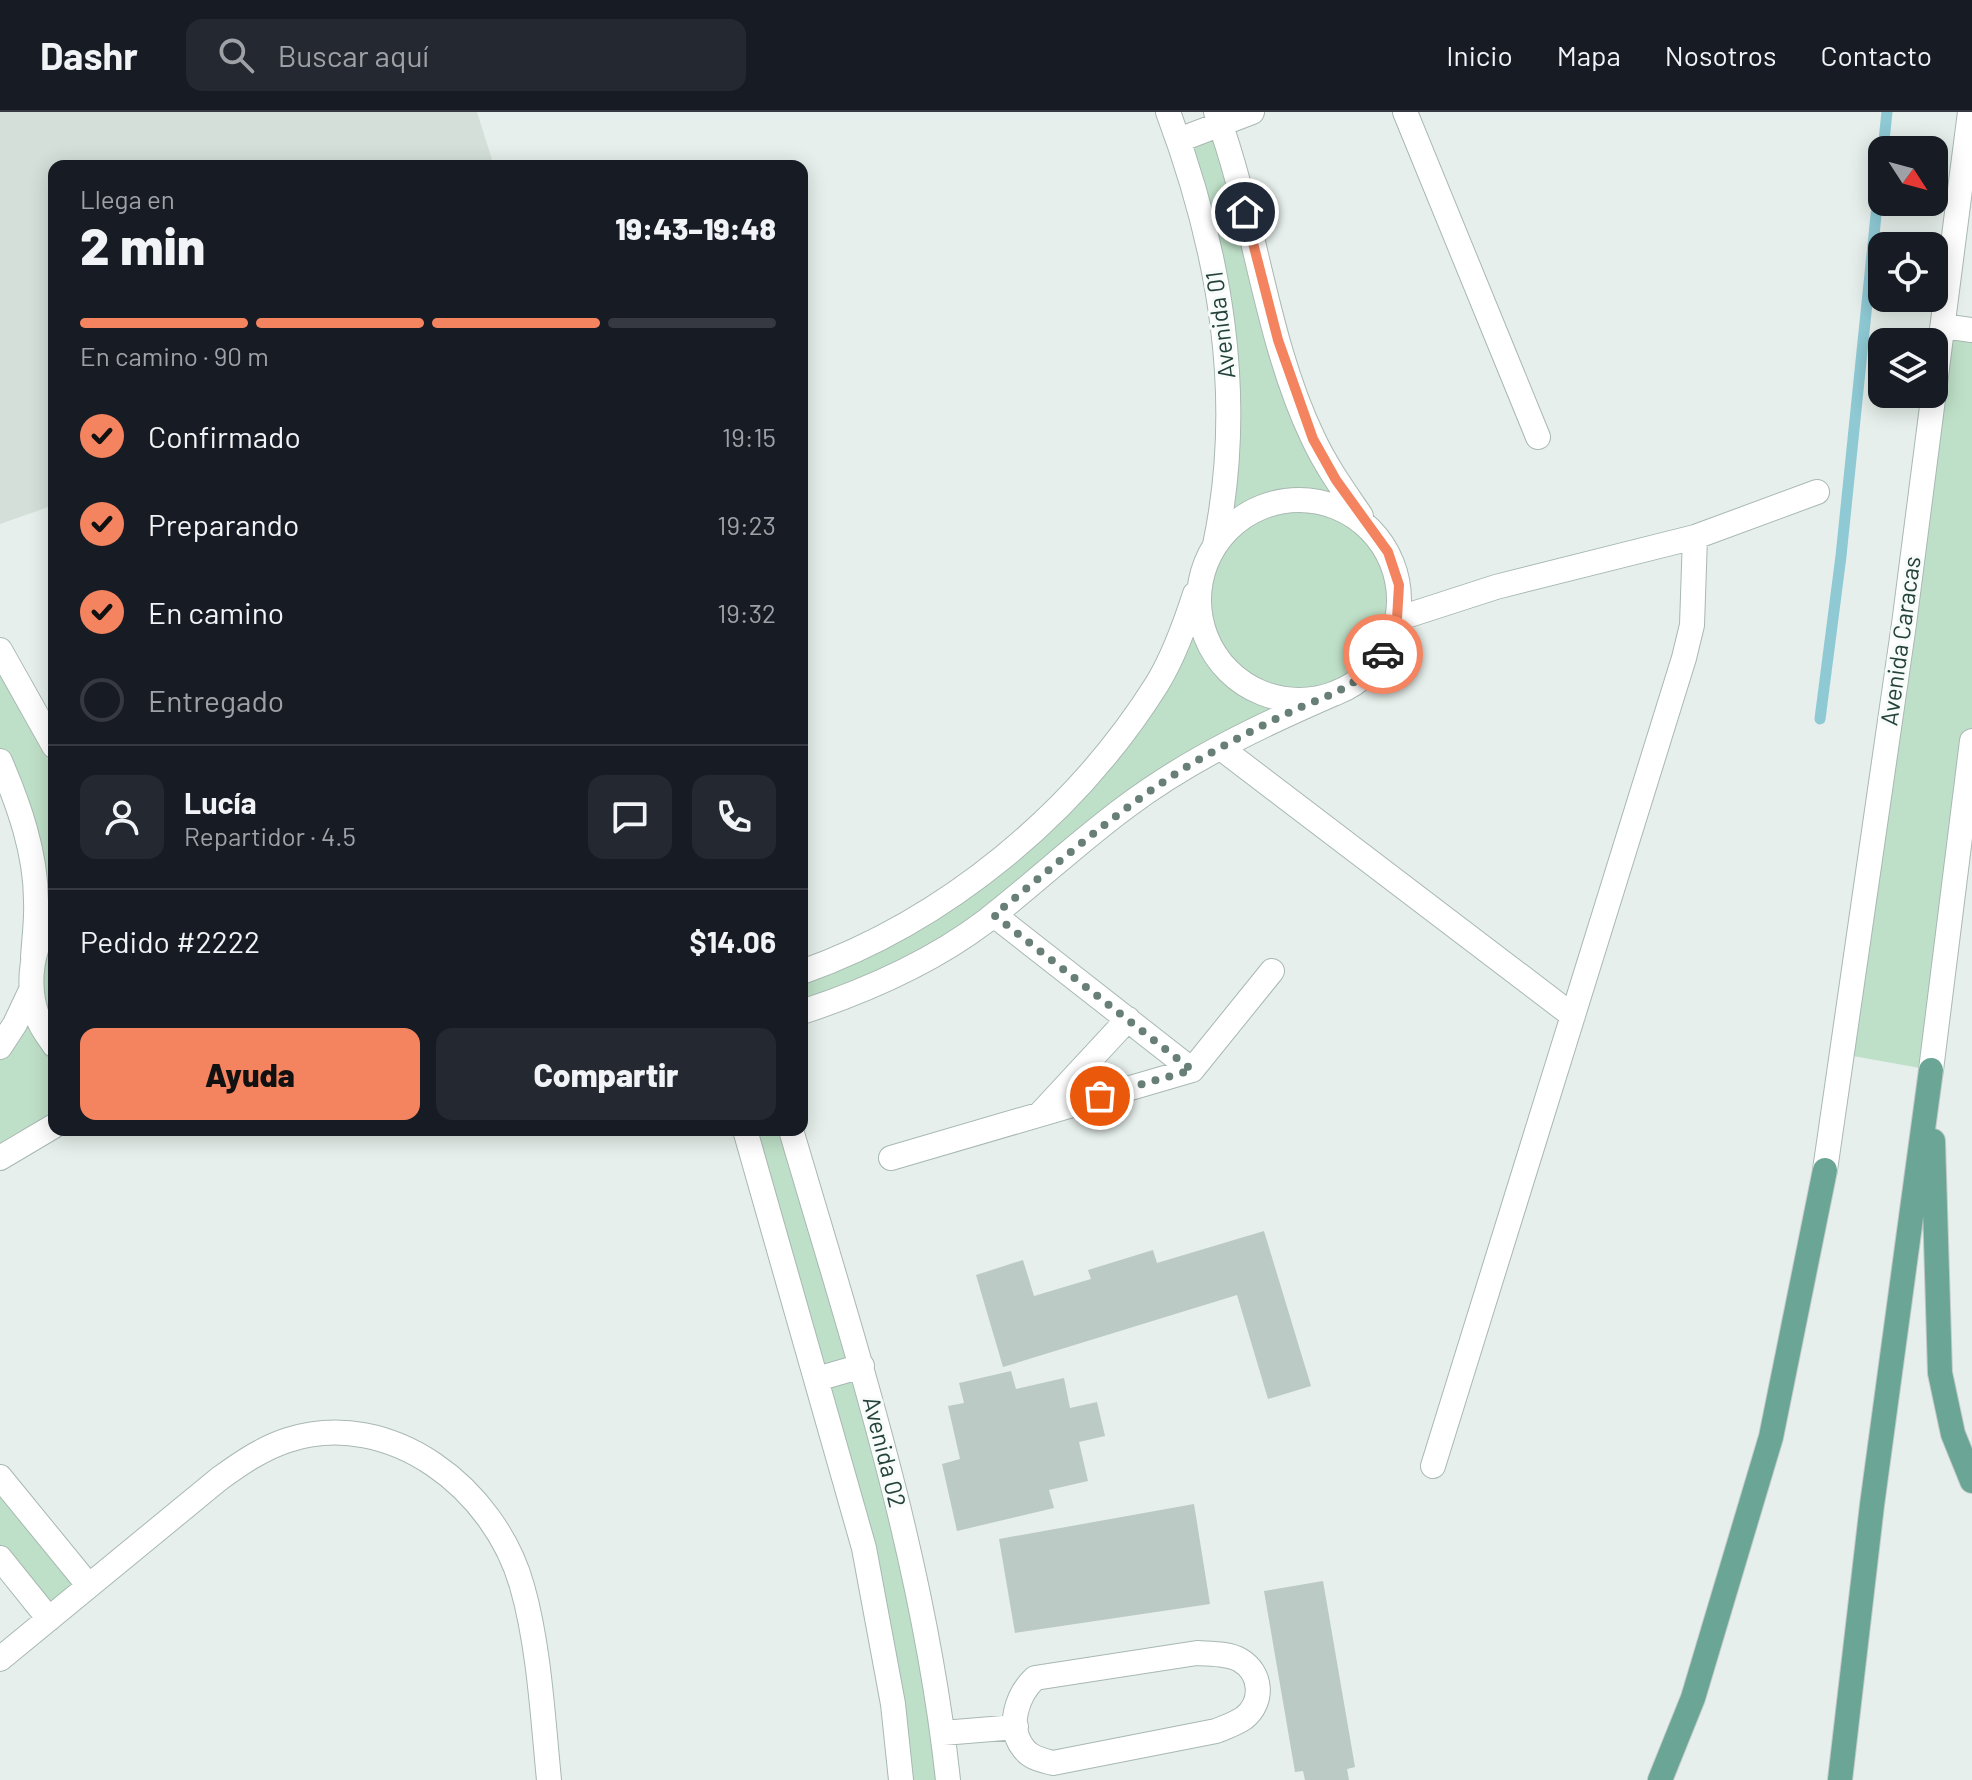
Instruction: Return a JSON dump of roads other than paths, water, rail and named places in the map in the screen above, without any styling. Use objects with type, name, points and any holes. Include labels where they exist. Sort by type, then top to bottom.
[{"type":"main road","points":[[1931,1070],[1940,1373],[1953,1434],[1972,1481]]},
{"type":"main road","points":[[1840,1780],[1872,1505],[1931,1070]]},
{"type":"main road","points":[[1660,1780],[1693,1698],[1771,1437],[1825,1170]]},
{"type":"street","name":"Avenida 01","points":[[1168,112],[1211,247],[1225,337],[1228,457],[1223,509],[1215,545]]},
{"type":"street","points":[[1179,140],[1218,118],[1252,112]]},
{"type":"street","points":[[1405,112],[1538,437]]},
{"type":"street","name":"Avenida Caracas","points":[[1825,1170],[1906,608],[1943,326],[1962,266],[1970,112]]},
{"type":"street","name":"Avenida 01","points":[[1218,118],[1296,397],[1313,439],[1367,525]]},
{"type":"street","points":[[1943,326],[1972,330]]},
{"type":"street","points":[[1397,619],[1496,587],[1695,537],[1817,492]]},
{"type":"street","points":[[808,969],[907,924],[954,894],[1054,809],[1107,753],[1158,682],[1181,636],[1215,545],[1239,520],[1269,504],[1304,499],[1337,506],[1367,525],[1388,552],[1399,585],[1397,619],[1386,649],[1367,674],[1340,691],[1186,767],[1128,805],[994,915],[922,961],[841,1000],[808,1010]]},
{"type":"street","points":[[1433,1466],[1684,658],[1692,625],[1695,537]]},
{"type":"street","points":[[1201,577],[1199,608],[1207,640],[1223,666],[1248,687],[1277,698],[1309,700],[1340,691]]},
{"type":"street","points":[[0,650],[48,736]]},
{"type":"street","points":[[1931,1070],[1972,741]]},
{"type":"street","points":[[1221,748],[1573,1016]]},
{"type":"street","points":[[0,761],[24,824],[34,865],[36,901],[31,990],[38,1020],[48,1036]]},
{"type":"street","points":[[994,915],[1192,1070]]},
{"type":"street","points":[[33,958],[48,925]]},
{"type":"street","points":[[891,1158],[1192,1070],[1272,971]]},
{"type":"street","points":[[0,1047],[31,990]]},
{"type":"street","points":[[1039,1114],[1128,1019]]},
{"type":"street","points":[[0,1158],[48,1130]]},
{"type":"street","name":"Avenida 02","points":[[747,1136],[864,1548],[893,1704],[901,1780]]},
{"type":"street","name":"Avenida 02","points":[[793,1136],[885,1451],[934,1670],[948,1780]]},
{"type":"street","points":[[817,1379],[862,1366]]},
{"type":"street","points":[[0,1659],[219,1479],[254,1455],[289,1439],[316,1434],[372,1437],[427,1459],[465,1487],[496,1527],[511,1556],[529,1617],[549,1780]]},
{"type":"street","points":[[0,1477],[89,1586]]},
{"type":"street","points":[[0,1558],[49,1619]]},
{"type":"street","points":[[1197,1653],[1239,1659],[1259,1683],[1257,1700],[1247,1715],[1233,1725],[1053,1763],[1036,1759],[1024,1749],[1016,1727],[1015,1709],[1022,1690],[1035,1678],[1051,1674],[1197,1653]]},
{"type":"street","points":[[943,1733],[1016,1727]]},
{"type":"waterway","points":[[1884,136],[1887,112]]},
{"type":"waterway","points":[[1820,719],[1841,556],[1876,216]]}]
